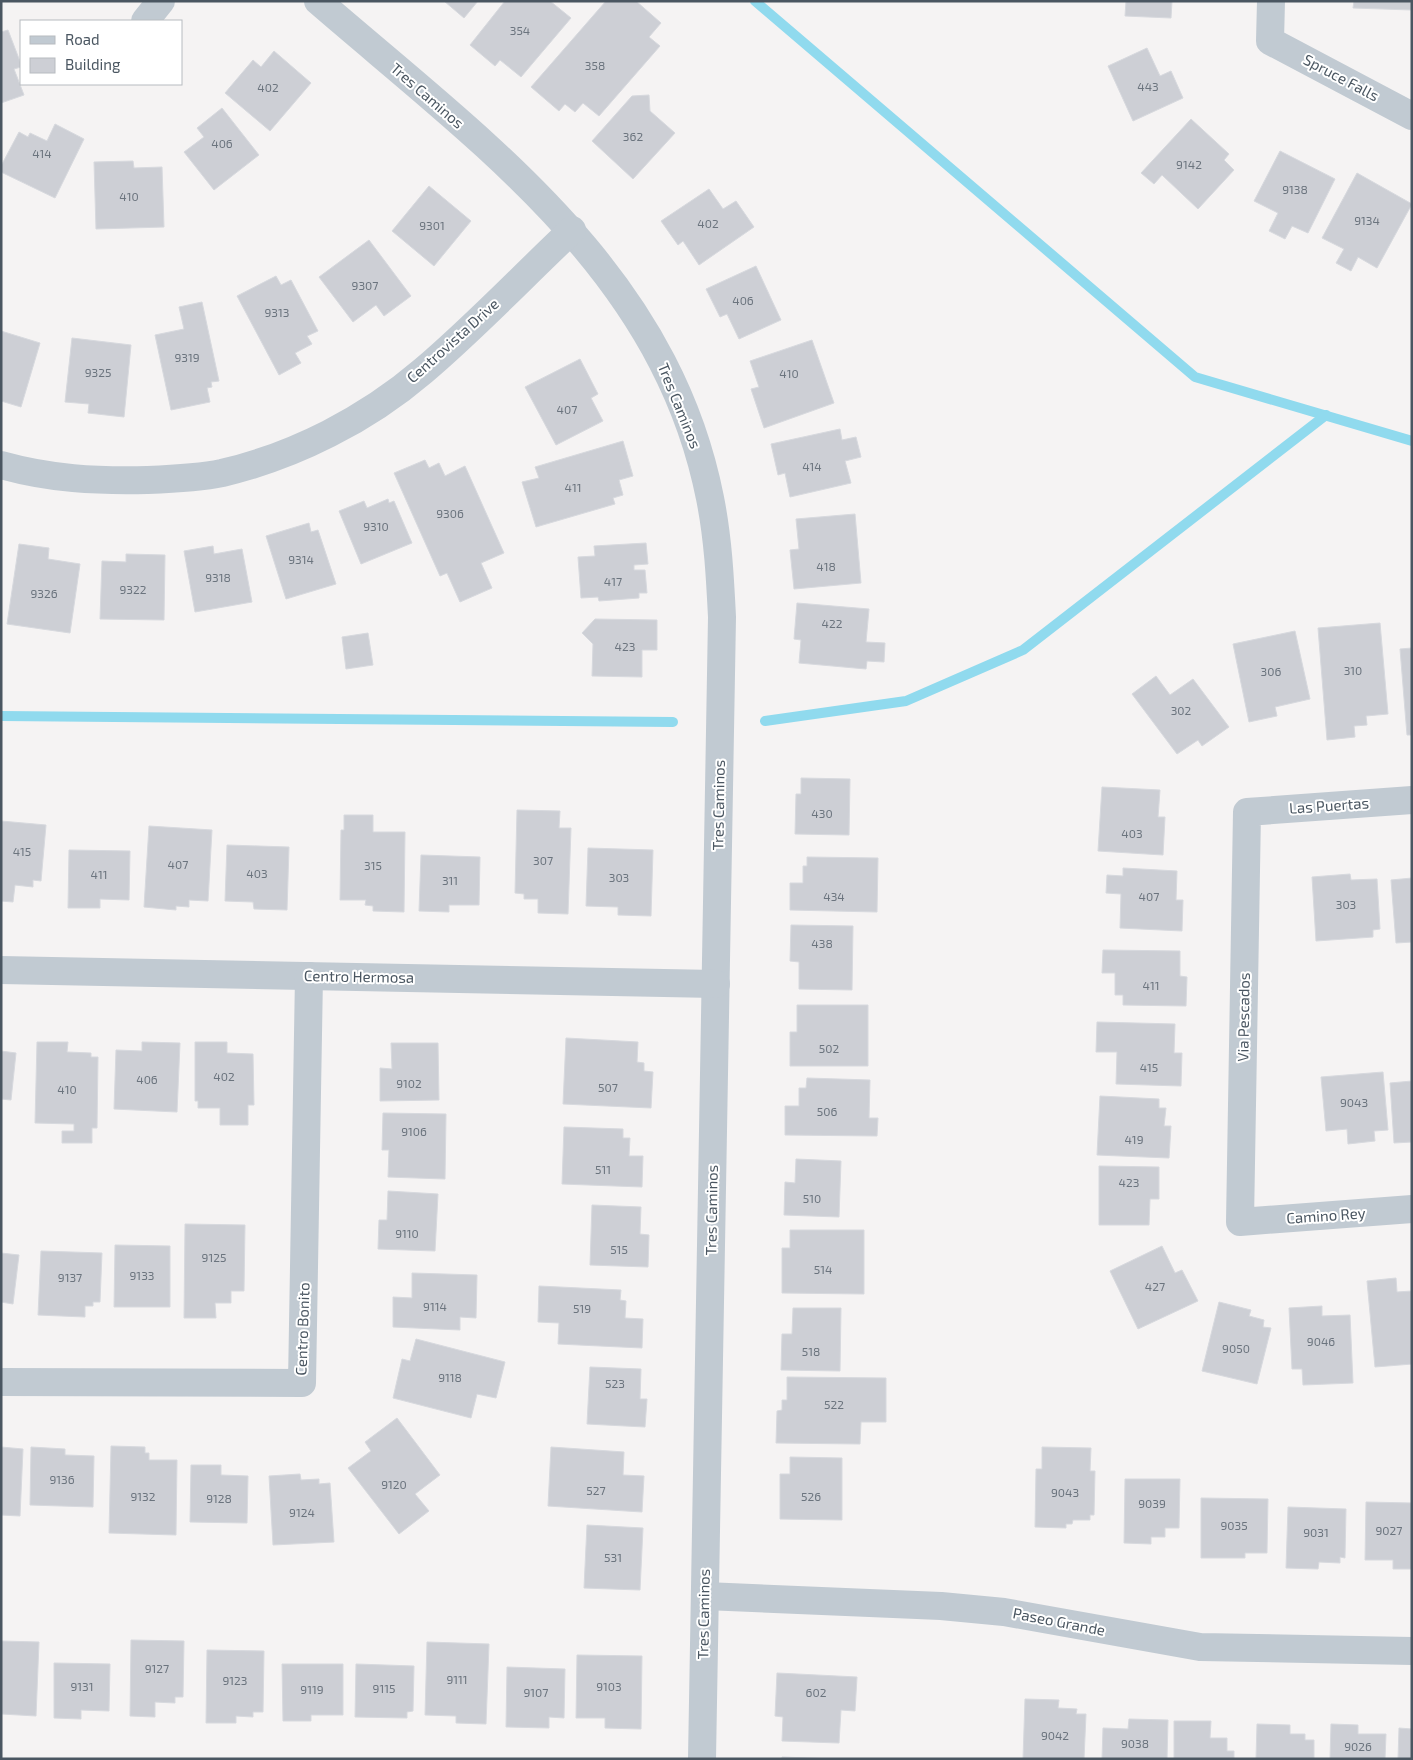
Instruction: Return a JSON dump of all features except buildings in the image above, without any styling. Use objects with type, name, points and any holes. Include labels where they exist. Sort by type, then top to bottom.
[{"type":"street","points":[[146,20],[161,1]]},
{"type":"street","name":"Tres Caminos","points":[[318,1],[526,182],[572,230],[617,287],[668,372],[694,436],[710,498],[720,563],[722,617],[702,1759]]},
{"type":"street","name":"Spruce Falls","points":[[1271,1],[1270,41],[1412,116]]},
{"type":"street","name":"Centrovista Drive","points":[[1,465],[36,475],[68,479],[110,481],[186,478],[223,473],[294,450],[331,433],[373,407],[423,371],[572,230]]},
{"type":"street","name":"Las Puertas","points":[[1247,812],[1412,800]]},
{"type":"street","name":"Via Pescados","points":[[1240,1222],[1247,812]]},
{"type":"street","name":"Centro Hermosa","points":[[1,970],[716,984]]},
{"type":"street","name":"Centro Bonito","points":[[1,1382],[302,1383],[309,976]]},
{"type":"street","name":"Camino Rey","points":[[1240,1222],[1412,1209]]},
{"type":"street","name":"Paseo Grande","points":[[705,1596],[941,1606],[1004,1612],[1200,1647],[1412,1651]]},
{"type":"waterway","points":[[755,1],[1195,377],[1412,441]]},
{"type":"waterway","points":[[765,721],[906,701],[1023,650],[1326,415]]},
{"type":"waterway","points":[[1,716],[673,722]]}]
